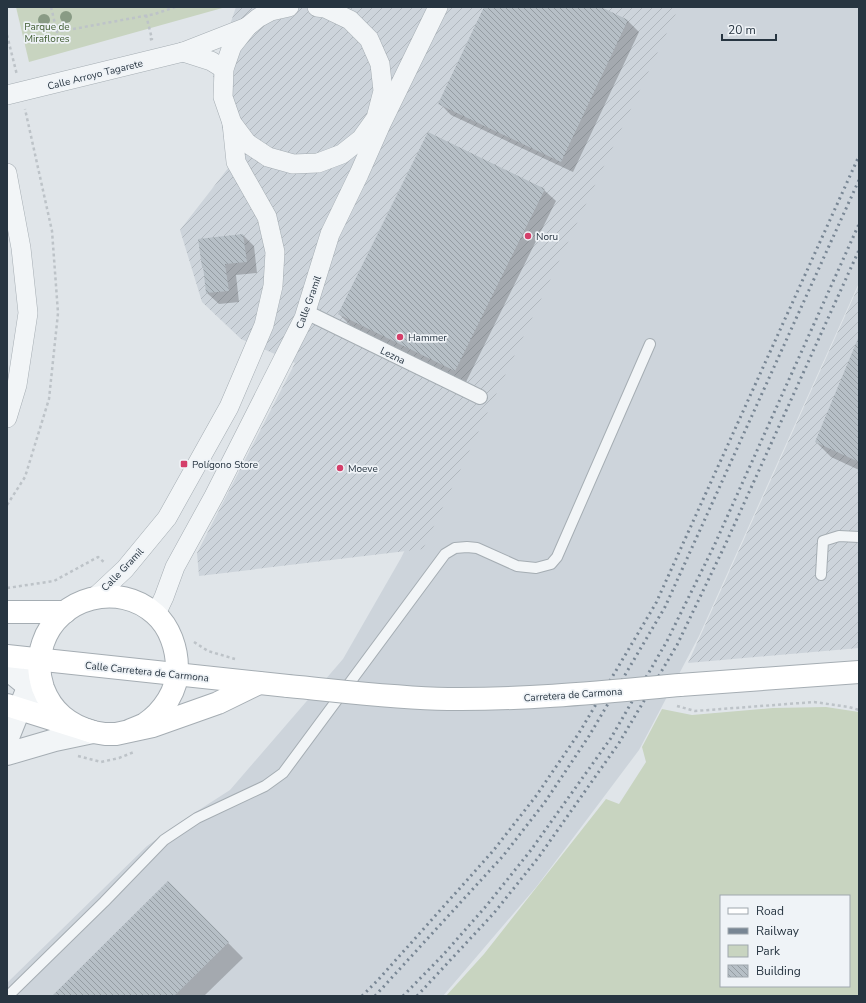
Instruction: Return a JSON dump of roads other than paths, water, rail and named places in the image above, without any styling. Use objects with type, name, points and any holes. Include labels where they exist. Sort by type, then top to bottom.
[{"type":"main road","points":[[114,597],[138,602],[156,614],[162,623],[183,642],[198,663],[214,670],[253,682],[218,703],[153,726],[116,734],[105,734],[81,729],[70,723],[60,714],[46,695],[39,672],[39,660],[47,634],[54,623],[65,612],[74,605],[94,598],[114,597]]},
{"type":"main road","points":[[7,612],[65,612]]},
{"type":"main road","points":[[131,730],[145,724],[157,714],[167,702],[174,689],[177,674],[177,661],[183,642]]},
{"type":"main road","name":"Calle Carretera de Carmona","points":[[7,656],[288,686]]},
{"type":"main road","name":"Carretera de Carmona","points":[[288,686],[408,697],[449,699],[676,695],[859,672]]},
{"type":"main road","points":[[13,707],[93,732]]},
{"type":"street","points":[[277,8],[258,18],[247,27],[232,46],[224,69],[223,97],[232,123],[248,143],[268,157],[293,164],[305,164],[318,163],[342,154],[362,139],[379,120],[382,91],[380,64],[369,39],[350,20],[325,8],[317,7]]},
{"type":"street","name":"Calle Gramil","points":[[156,614],[175,567],[214,496],[304,318],[330,234],[359,174],[379,120],[438,7]]},
{"type":"street","name":"Calle Arroyo Tagarete","points":[[7,95],[183,52],[247,27]]},
{"type":"street","points":[[183,52],[211,61],[224,69]]},
{"type":"street","name":"Calle Gramil","points":[[94,598],[119,575],[167,518],[229,407],[264,326],[273,286],[275,252],[267,217],[236,162],[232,123]]},
{"type":"street","points":[[7,418],[17,385],[28,313],[20,248],[8,178]]},
{"type":"street","name":"Lezna","points":[[306,312],[480,397]]},
{"type":"street","points":[[7,740],[13,707],[28,687],[39,660]]},
{"type":"street","points":[[7,670],[52,705]]},
{"type":"street","points":[[7,754],[56,740],[93,732]]},
{"type":"lane","points":[[8,996],[104,902],[164,840],[197,818],[265,786],[283,773],[445,554],[455,548],[467,547],[477,548],[517,566],[536,568],[551,564],[557,557],[650,344]]},
{"type":"lane","points":[[821,575],[823,541],[839,536],[859,537]]},
{"type":"railway","points":[[362,996],[493,851],[536,796],[579,733],[656,603],[859,156]]},
{"type":"railway","points":[[375,996],[503,856],[545,802],[589,736],[665,607],[859,180]]},
{"type":"railway","points":[[403,996],[443,955],[487,905],[531,850],[611,738],[667,641],[714,546],[859,224]]},
{"type":"railway","points":[[417,996],[494,913],[538,858],[619,743],[677,645],[726,543],[859,250]]},
{"type":"place","name":"Noru","points":[[528,236]]},
{"type":"place","name":"Hammer","points":[[400,337]]},
{"type":"place","name":"Polígono Store","points":[[184,464]]},
{"type":"place","name":"Moeve","points":[[340,468]]},
{"type":"park label","name":"Parque de Miraflores","points":[[47,32]]}]
